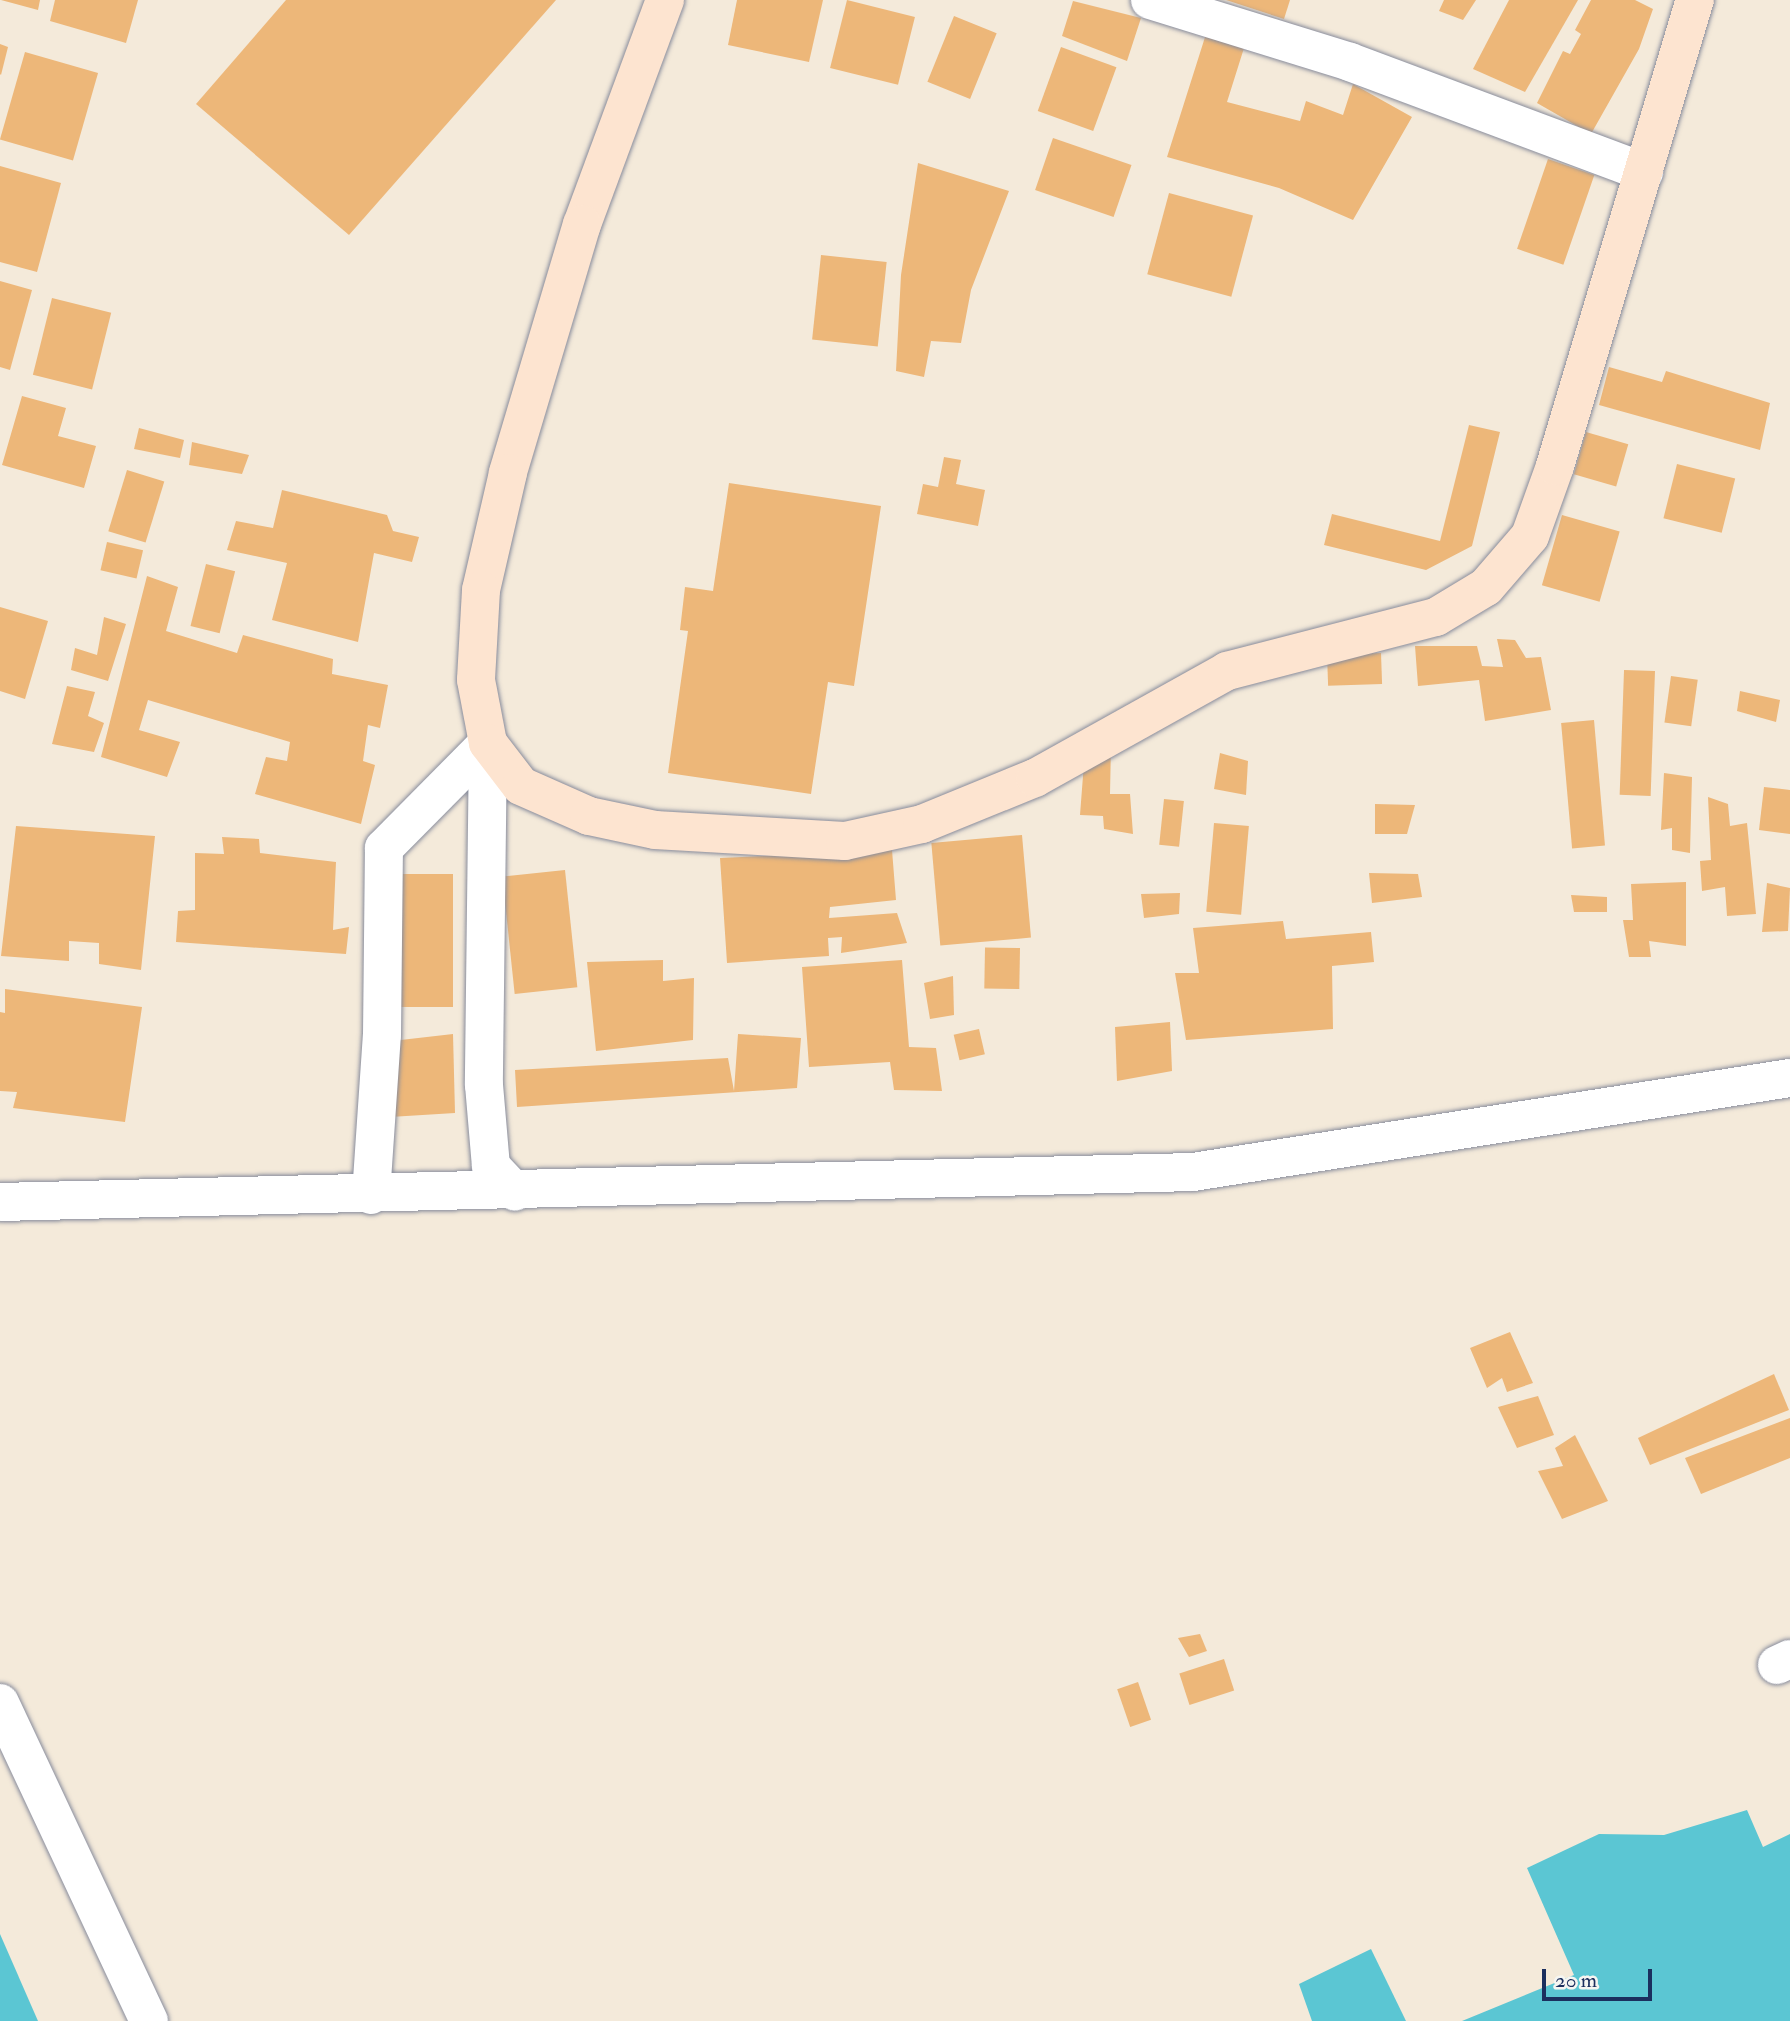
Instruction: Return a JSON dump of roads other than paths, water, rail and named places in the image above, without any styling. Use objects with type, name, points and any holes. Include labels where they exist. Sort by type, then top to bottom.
[{"type":"main road","points":[[665,0],[582,224],[508,473],[481,590],[476,680],[488,743],[521,786],[589,816],[655,830],[845,841],[922,824],[1035,778],[1227,671],[1436,617],[1486,587],[1530,536],[1695,0]]},
{"type":"street","points":[[1150,0],[1350,62],[1644,172]]},
{"type":"street","points":[[488,743],[484,1085],[491,1166],[515,1192]]},
{"type":"street","points":[[371,1195],[382,1035],[384,848],[488,743]]},
{"type":"street","points":[[0,1202],[515,1192],[1193,1172],[1790,1078]]},
{"type":"street","points":[[0,1703],[149,2021]]},
{"type":"water","points":[[1747,1810],[1763,1847],[1790,1834],[1790,2021],[1462,2021],[1574,1975],[1527,1868],[1599,1834],[1664,1835]]},
{"type":"water","points":[[0,1934],[38,2021],[0,2021]]},
{"type":"water","points":[[1371,1949],[1406,2021],[1312,2021],[1299,1984]]}]
